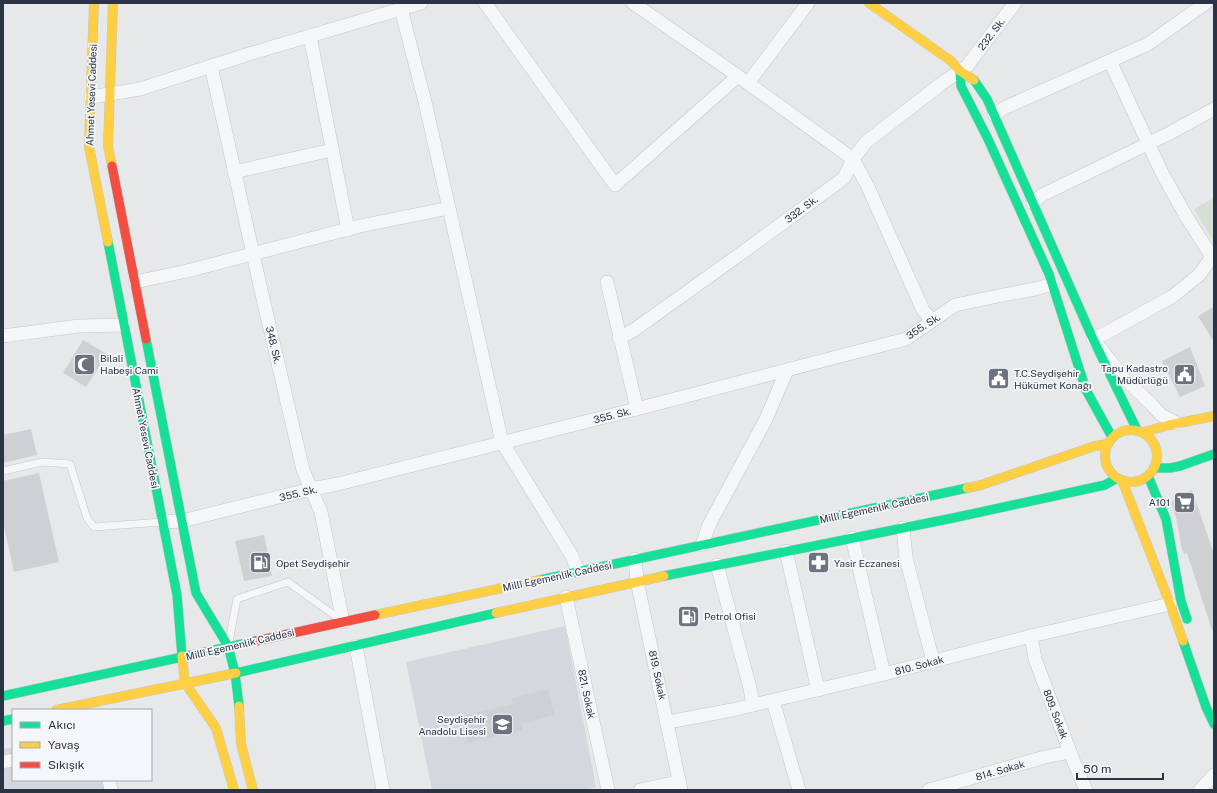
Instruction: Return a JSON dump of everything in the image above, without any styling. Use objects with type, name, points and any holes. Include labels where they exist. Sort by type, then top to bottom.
[{"type":"street","name":"Ahmet Yesevi Caddesi","points":[[94,3],[89,147],[177,595],[185,683],[216,728],[234,790]]},
{"type":"street","name":"Ahmet Yesevi Caddesi","points":[[113,3],[108,146],[196,593],[228,646],[235,673],[242,744],[253,790]]},
{"type":"street","points":[[91,97],[140,89],[401,6],[421,3]]},
{"type":"street","points":[[485,3],[615,185],[743,80],[808,3]]},
{"type":"street","points":[[633,3],[853,159],[868,187],[923,310],[932,320]]},
{"type":"street","points":[[869,3],[963,68],[987,99],[1093,339],[1140,431]]},
{"type":"street","name":"232. Sk.","points":[[963,68],[1015,3]]},
{"type":"street","points":[[994,115],[1004,108],[1148,44],[1206,3]]},
{"type":"street","points":[[401,6],[425,102],[502,442],[572,556],[578,571]]},
{"type":"street","points":[[310,36],[348,230]]},
{"type":"street","points":[[1093,339],[1173,296],[1199,275],[1212,257],[1186,216],[1162,173],[1110,61]]},
{"type":"street","name":"348. Sk.","points":[[211,66],[303,470],[320,512],[343,622]]},
{"type":"street","points":[[963,68],[961,86],[991,146],[1049,274],[1086,390],[1110,441]]},
{"type":"street","name":"332. Sk.","points":[[619,338],[634,330],[844,178],[853,159],[866,142],[963,68]]},
{"type":"street","points":[[1033,203],[1042,195],[1214,109]]},
{"type":"street","points":[[234,172],[332,150]]},
{"type":"street","points":[[135,282],[187,271],[348,230],[449,208]]},
{"type":"street","points":[[607,282],[637,409]]},
{"type":"street","name":"355. Sk.","points":[[163,522],[182,521],[311,489],[338,484],[637,409],[906,339],[955,305],[1035,289],[1052,284]]},
{"type":"street","points":[[3,336],[79,326],[124,325]]},
{"type":"street","points":[[1093,339],[1125,379],[1161,415],[1176,423]]},
{"type":"street","points":[[702,545],[709,525],[766,419],[786,370]]},
{"type":"street","points":[[1140,431],[1214,416]]},
{"type":"street","points":[[61,709],[235,673],[638,581],[903,528],[1105,485],[1120,479],[1136,482],[1148,476],[1154,468],[1158,458],[1157,450],[1150,437],[1140,431],[1128,429],[1120,432],[1110,441],[1105,453],[1106,461],[1109,469],[1120,479],[1170,604],[1206,707],[1214,724]]},
{"type":"street","name":"Millî Egemenlik Caddesi","points":[[3,696],[228,646],[981,485],[1110,441]]},
{"type":"street","points":[[1154,468],[1170,468],[1180,466],[1214,454]]},
{"type":"street","points":[[1148,476],[1166,519],[1181,601],[1192,631]]},
{"type":"street","points":[[903,528],[906,558],[933,661]]},
{"type":"street","points":[[852,538],[884,674]]},
{"type":"street","points":[[786,551],[818,690]]},
{"type":"street","name":"819. Sokak","points":[[635,559],[638,581],[681,787]]},
{"type":"street","points":[[717,565],[750,688],[753,705]]},
{"type":"street","name":"821. Sokak","points":[[566,597],[608,790]]},
{"type":"street","name":"810. Sokak","points":[[668,722],[773,701],[1031,636],[1170,604]]},
{"type":"street","name":"809. Sokak","points":[[1031,636],[1035,659],[1086,790]]},
{"type":"street","points":[[356,646],[383,790]]},
{"type":"street","points":[[773,701],[799,790]]},
{"type":"street","name":"814. Sokak","points":[[929,790],[946,788],[1045,757],[1070,752]]},
{"type":"street","points":[[1200,790],[1214,775]]},
{"type":"street","points":[[640,790],[668,784],[681,787]]},
{"type":"lane","points":[[3,471],[42,462],[70,464],[87,518],[94,526],[163,522]]},
{"type":"lane","points":[[228,646],[237,598],[288,582],[343,622]]},
{"type":"shaded area","points":[[1214,198],[1214,242],[1194,209]]},
{"type":"shaded area","name":"Seydişehir Anadolu Lisesi","points":[[565,626],[596,787],[584,790],[432,790],[406,662]]},
{"type":"shaded area","points":[[12,747],[12,781],[116,781],[118,790],[3,790],[3,749]]},
{"type":"building","points":[[1214,307],[1214,342],[1198,316]]},
{"type":"building","name":"Bilali Habeşi Cami","points":[[83,340],[107,354],[86,387],[63,373]]},
{"type":"building","name":"Tapu Kadastro Müdürlüğü","points":[[1190,347],[1205,386],[1180,397],[1162,361]]},
{"type":"building","points":[[31,429],[37,455],[3,463],[3,435]]},
{"type":"building","points":[[39,473],[59,562],[14,572],[3,521],[3,481]]},
{"type":"building","points":[[1192,490],[1214,554],[1214,629],[1212,630],[1187,553],[1184,554],[1182,550],[1176,517],[1171,504],[1175,496]]},
{"type":"building","points":[[264,535],[272,576],[244,581],[235,541]]},
{"type":"building","points":[[548,689],[554,715],[521,723],[523,730],[468,743],[462,716],[513,704],[512,698]]},
{"type":"traffic: fast","points":[[960,71],[961,86],[988,139],[1049,274],[1086,390],[1112,437]]},
{"type":"traffic: fast","points":[[974,80],[987,99],[1093,339],[1137,430]]},
{"type":"traffic: fast","points":[[108,242],[177,595],[182,656]]},
{"type":"traffic: fast","points":[[146,339],[196,593],[228,646],[235,673],[239,706]]},
{"type":"traffic: fast","points":[[1154,468],[1170,468],[1180,466],[1214,454]]},
{"type":"traffic: fast","points":[[1148,476],[1166,519],[1181,601],[1187,619]]},
{"type":"traffic: fast","points":[[664,576],[953,518],[1105,485],[1117,478]]},
{"type":"traffic: fast","points":[[540,580],[967,488]]},
{"type":"traffic: fast","points":[[236,673],[496,613]]},
{"type":"traffic: fast","points":[[3,696],[256,641]]},
{"type":"traffic: fast","points":[[1183,641],[1206,707],[1214,724]]},
{"type":"traffic: fast","points":[[3,721],[12,719]]},
{"type":"traffic: slow","points":[[94,3],[89,147],[108,242]]},
{"type":"traffic: slow","points":[[112,166],[108,146],[113,3]]},
{"type":"traffic: slow","points":[[869,3],[951,61],[960,71],[974,80]]},
{"type":"traffic: slow","points":[[1144,432],[1169,425],[1214,416]]},
{"type":"traffic: slow","points":[[1126,430],[1136,430],[1150,437],[1157,451],[1157,456],[1157,461],[1150,475],[1136,482],[1126,482],[1116,478],[1109,471],[1105,461],[1105,451],[1109,441],[1116,434],[1126,430]]},
{"type":"traffic: slow","points":[[967,488],[981,485],[1095,446],[1108,444]]},
{"type":"traffic: slow","points":[[1122,480],[1183,641]]},
{"type":"traffic: slow","points":[[496,613],[664,576]]},
{"type":"traffic: slow","points":[[375,615],[540,580]]},
{"type":"traffic: slow","points":[[182,656],[185,683],[216,728],[234,790]]},
{"type":"traffic: slow","points":[[61,709],[236,673]]},
{"type":"traffic: slow","points":[[239,706],[241,744],[253,790]]},
{"type":"traffic: jam","points":[[112,166],[146,339]]},
{"type":"traffic: jam","points":[[256,641],[375,615]]},
{"type":"place","name":"Bilali Habeşi Cami","points":[[85,364]]},
{"type":"place","name":"Tapu Kadastro Müdürlüğü","points":[[1184,374]]},
{"type":"place","name":"T.C.Seydişehir Hükümet Konağı","points":[[998,379]]},
{"type":"place","name":"A101","points":[[1185,502]]},
{"type":"place","name":"Opet Seydişehir","points":[[260,563]]},
{"type":"place","name":"Yasir Eczanesi","points":[[819,563]]},
{"type":"place","name":"Petrol Ofisi","points":[[688,616]]},
{"type":"place","name":"Seydişehir Anadolu Lisesi","points":[[502,725]]}]
